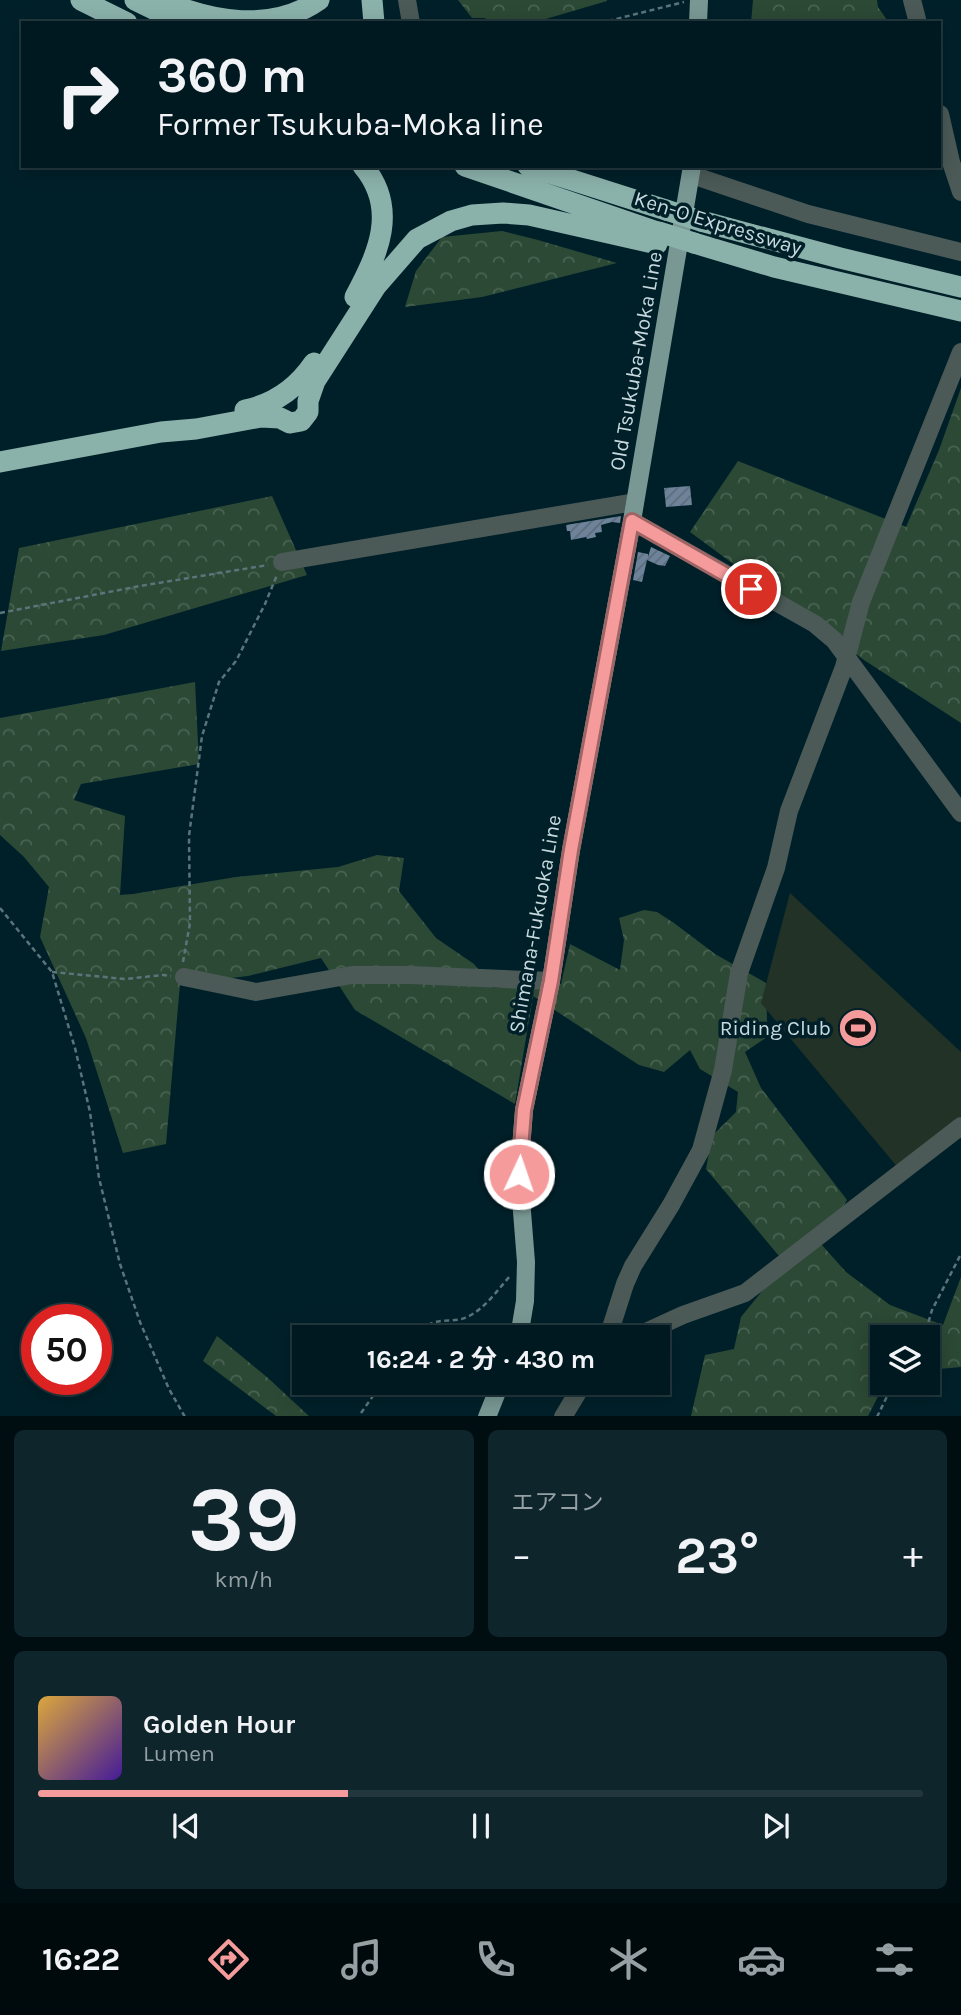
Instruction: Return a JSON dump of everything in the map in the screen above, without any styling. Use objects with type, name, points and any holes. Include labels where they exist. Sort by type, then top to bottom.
[{"type":"highway","points":[[135,0],[178,21]]},
{"type":"highway","points":[[162,0],[208,16],[241,21],[266,20],[296,13],[319,0]]},
{"type":"highway","points":[[372,0],[374,21]]},
{"type":"highway","points":[[85,2],[114,21]]},
{"type":"highway","points":[[85,2],[123,21]]},
{"type":"highway","points":[[289,402],[351,307],[379,249],[383,229],[382,212],[378,191],[364,168]]},
{"type":"highway","name":"Ken-O Expressway","points":[[470,168],[658,238],[692,248],[961,311]]},
{"type":"highway","name":"Ken-O Expressway","points":[[535,168],[840,258],[961,287]]},
{"type":"highway","points":[[571,168],[667,206]]},
{"type":"highway","points":[[0,462],[162,432],[198,419],[289,402],[315,381],[376,286],[417,239],[451,221],[472,215],[529,215],[658,238]]},
{"type":"main road","points":[[698,21],[699,0]]},
{"type":"main road","name":"Old Tsukuba-Moka Line","points":[[632,521],[692,171]]},
{"type":"main road","name":"Shimana-Fukuoka Line","points":[[521,1325],[526,1262],[519,1174],[524,1110],[551,981],[571,850],[632,521]]},
{"type":"main road","points":[[487,1416],[496,1395]]},
{"type":"street","points":[[407,0],[411,21]]},
{"type":"street","points":[[912,0],[917,21]]},
{"type":"street","points":[[941,118],[961,192]]},
{"type":"street","points":[[692,171],[808,214],[961,251]]},
{"type":"street","points":[[612,1325],[633,1266],[701,1150],[723,1070],[739,974],[776,868],[789,811],[844,667],[871,577],[961,352]]},
{"type":"street","points":[[282,562],[635,502]]},
{"type":"street","points":[[632,521],[816,624],[834,640],[961,813]]},
{"type":"street","points":[[184,977],[256,992],[352,975],[551,981]]},
{"type":"street","points":[[661,1325],[746,1293],[961,1126]]},
{"type":"street","points":[[563,1416],[576,1395]]},
{"type":"path","points":[[608,21],[691,0]]},
{"type":"path","points":[[0,613],[282,562]]},
{"type":"path","points":[[52,972],[125,979],[163,975],[184,977],[182,960],[190,923],[188,836],[202,736],[219,682],[236,661],[265,604],[282,562]]},
{"type":"path","points":[[0,908],[52,972],[84,1086],[99,1178],[120,1264],[140,1322],[169,1390],[185,1416]]},
{"type":"path","points":[[928,1325],[932,1310],[961,1254]]},
{"type":"path","points":[[430,1325],[438,1321],[468,1318],[526,1262]]},
{"type":"path","points":[[361,1413],[374,1395]]},
{"type":"path","points":[[877,1416],[888,1395]]},
{"type":"green space","points":[[458,0],[607,0],[539,21],[489,21],[485,18],[472,18]]},
{"type":"green space","points":[[753,0],[877,0],[878,7],[888,21],[751,21]]},
{"type":"green space","points":[[502,231],[617,263],[482,297],[405,307],[416,271],[442,237]]},
{"type":"green space","points":[[961,388],[961,723],[864,660],[690,532],[738,461],[906,527],[939,450]]},
{"type":"green space","points":[[272,496],[307,575],[104,635],[1,651],[19,548]]},
{"type":"green space","points":[[195,682],[199,764],[81,784],[74,800],[125,816],[120,895],[236,877],[338,867],[377,855],[404,858],[399,891],[436,938],[474,964],[493,988],[561,984],[570,944],[620,970],[624,940],[619,918],[644,910],[657,912],[715,954],[766,983],[770,1035],[745,1052],[761,1088],[847,1200],[821,1244],[846,1272],[890,1305],[943,1325],[961,1277],[961,1367],[940,1369],[940,1325],[870,1325],[870,1395],[879,1395],[868,1416],[691,1416],[705,1355],[734,1349],[741,1317],[785,1263],[706,1169],[712,1136],[736,1112],[738,1092],[700,1069],[690,1050],[664,1072],[639,1065],[533,996],[515,1104],[355,1010],[321,958],[248,976],[180,984],[166,1144],[123,1153],[86,1038],[40,937],[49,887],[24,857],[0,835],[0,718]]},
{"type":"green space","name":"Riding Club","points":[[790,893],[961,1052],[961,1116],[899,1169],[761,1003]]},
{"type":"green space","points":[[217,1336],[309,1416],[276,1416],[203,1361]]},
{"type":"building","points":[[690,486],[692,505],[666,507],[664,488]]},
{"type":"building","points":[[621,516],[620,523],[601,525],[602,532],[595,533],[596,537],[571,540],[570,531],[567,531],[566,525]]},
{"type":"building","points":[[651,547],[670,556],[665,566],[647,560],[642,582],[633,580],[638,552],[648,554],[648,557]]},
{"type":"place","name":"Riding Club","points":[[858,1028]]},
{"type":"route","points":[[519,1174],[524,1110],[551,981],[571,850],[632,521],[751,589]]}]
